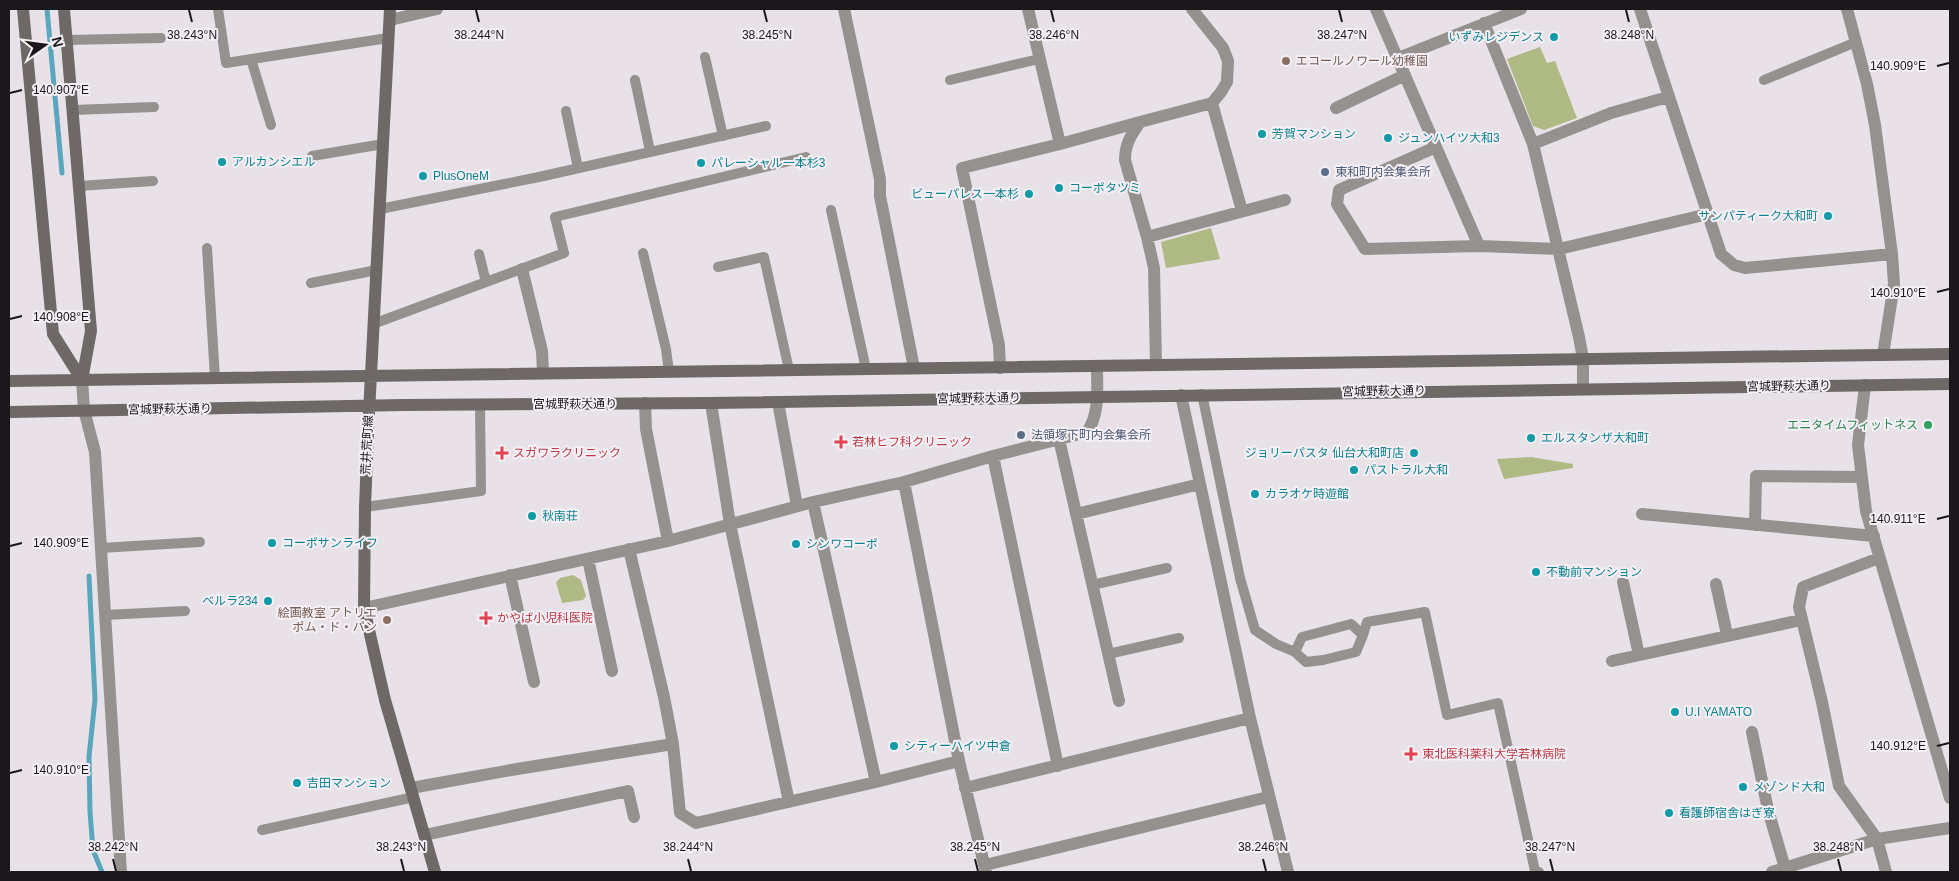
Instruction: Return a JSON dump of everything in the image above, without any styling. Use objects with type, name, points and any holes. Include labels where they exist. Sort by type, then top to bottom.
[{"type":"street","points":[[23,9],[53,334],[82,380]]},
{"type":"street","points":[[64,9],[91,331],[82,380],[84,410],[95,452],[121,872]]},
{"type":"street","points":[[390,14],[437,9]]},
{"type":"street","points":[[844,9],[880,179],[880,196],[914,368]]},
{"type":"street","points":[[1028,9],[1060,144]]},
{"type":"street","points":[[1000,368],[999,345],[962,168],[1212,103],[1226,82],[1228,61],[1223,48],[1192,9]]},
{"type":"street","points":[[1376,9],[1479,246]]},
{"type":"street","points":[[1398,58],[1521,9]]},
{"type":"street","points":[[1640,9],[1721,254],[1734,265],[1745,268],[1892,254]]},
{"type":"street","points":[[1847,9],[1875,125],[1892,254],[1894,284],[1883,355]]},
{"type":"street","name":"荒井荒町線","points":[[390,14],[369,406],[365,506],[364,608],[385,700],[435,872]]},
{"type":"street","points":[[1484,23],[1532,144],[1559,249],[1583,359],[1583,388]]},
{"type":"street","points":[[1336,108],[1405,75]]},
{"type":"street","points":[[1532,144],[1611,113],[1668,97]]},
{"type":"street","points":[[1212,103],[1242,211]]},
{"type":"street","points":[[1140,122],[1128,138],[1125,160],[1148,237],[1155,278],[1156,365]]},
{"type":"street","points":[[1436,147],[1339,190],[1337,204],[1366,249],[1479,246],[1559,249],[1708,214]]},
{"type":"street","points":[[1148,237],[1285,200]]},
{"type":"street","points":[[522,269],[542,351],[543,373]]},
{"type":"street","points":[[9,381],[1950,354]]},
{"type":"street","points":[[364,608],[668,541],[813,502],[904,482],[993,456],[1087,432],[1094,423],[1097,396],[1097,367]]},
{"type":"street","name":"宮城野萩大通り","points":[[9,412],[1950,384]]},
{"type":"street","points":[[1865,385],[1858,446],[1866,511],[1950,798]]},
{"type":"street","points":[[1181,395],[1250,718],[1288,872]]},
{"type":"street","points":[[778,402],[797,506]]},
{"type":"street","points":[[646,403],[646,429],[668,541]]},
{"type":"street","points":[[711,403],[730,524],[788,802]]},
{"type":"street","points":[[1059,439],[1119,702]]},
{"type":"street","points":[[993,456],[1058,766]]},
{"type":"street","points":[[1755,525],[1756,476],[1862,477]]},
{"type":"street","points":[[904,482],[959,761],[985,869],[1268,796]]},
{"type":"street","points":[[1076,514],[1200,484]]},
{"type":"street","points":[[813,502],[876,782]]},
{"type":"street","points":[[1642,514],[1874,536]]},
{"type":"street","points":[[629,550],[664,697],[672,744],[680,813],[696,823],[959,761]]},
{"type":"street","points":[[588,558],[612,671]]},
{"type":"street","points":[[1879,558],[1803,587],[1799,607],[1822,702],[1839,786],[1877,838],[1886,872]]},
{"type":"street","points":[[510,575],[534,682]]},
{"type":"street","points":[[1623,582],[1639,655]]},
{"type":"street","points":[[1716,584],[1727,635]]},
{"type":"street","points":[[1612,661],[1801,620]]},
{"type":"street","points":[[966,788],[1250,718]]},
{"type":"street","points":[[1752,732],[1768,810],[1785,868]]},
{"type":"street","points":[[412,792],[517,768],[672,744]]},
{"type":"street","points":[[425,835],[628,791],[634,817]]},
{"type":"street","points":[[1772,872],[1877,838],[1950,828]]},
{"type":"lane","points":[[218,9],[226,63],[388,38]]},
{"type":"lane","points":[[67,40],[162,38]]},
{"type":"lane","points":[[1764,80],[1856,42]]},
{"type":"lane","points":[[705,57],[723,136]]},
{"type":"lane","points":[[251,59],[271,125]]},
{"type":"lane","points":[[950,80],[1039,59]]},
{"type":"lane","points":[[635,80],[650,151]]},
{"type":"lane","points":[[73,110],[154,107]]},
{"type":"lane","points":[[566,111],[578,168]]},
{"type":"lane","points":[[380,209],[578,168],[766,126]]},
{"type":"lane","points":[[312,156],[383,144]]},
{"type":"lane","points":[[373,324],[564,253],[555,218],[806,157]]},
{"type":"lane","points":[[79,186],[153,181]]},
{"type":"lane","points":[[831,210],[866,369]]},
{"type":"lane","points":[[207,248],[215,378]]},
{"type":"lane","points":[[643,253],[666,349],[669,372]]},
{"type":"lane","points":[[479,254],[486,282]]},
{"type":"lane","points":[[718,267],[764,257],[789,370]]},
{"type":"lane","points":[[311,283],[377,270]]},
{"type":"lane","points":[[1202,394],[1240,578],[1255,630],[1276,644],[1295,652],[1306,662],[1324,660],[1356,652],[1367,622],[1425,612],[1447,715],[1498,703],[1535,871],[1539,872]]},
{"type":"lane","points":[[365,506],[481,491],[480,404]]},
{"type":"lane","points":[[101,548],[200,542]]},
{"type":"lane","points":[[1092,585],[1167,568]]},
{"type":"lane","points":[[105,615],[185,611]]},
{"type":"lane","points":[[1295,652],[1302,637],[1351,624],[1363,635]]},
{"type":"lane","points":[[1108,654],[1178,638]]},
{"type":"lane","points":[[262,830],[412,792]]},
{"type":"green space","points":[[1540,47],[1547,63],[1555,61],[1577,118],[1544,130],[1533,126],[1507,59]]},
{"type":"green space","points":[[1211,228],[1220,259],[1166,268],[1161,242]]},
{"type":"green space","points":[[1531,457],[1573,464],[1573,468],[1504,479],[1497,459]]},
{"type":"green space","points":[[573,575],[581,580],[586,596],[583,600],[562,603],[556,582],[560,578]]},
{"type":"waterway","points":[[47,9],[62,173]]},
{"type":"waterway","points":[[89,576],[95,699],[89,757],[90,812],[93,850],[102,872]]},
{"type":"place","name":"いずみレジデンス","points":[[1554,37]]},
{"type":"place","name":"エコールノワール幼稚園","points":[[1286,61]]},
{"type":"place","name":"芳賀マンション","points":[[1262,134]]},
{"type":"place","name":"ジュンハイツ大和3","points":[[1388,138]]},
{"type":"place","name":"アルカンシエル","points":[[222,162]]},
{"type":"place","name":"パレーシャル一本杉3","points":[[701,163]]},
{"type":"place","name":"東和町内会集会所","points":[[1325,172]]},
{"type":"place","name":"PlusOneM","points":[[423,176]]},
{"type":"place","name":"コーポタツミ","points":[[1059,188]]},
{"type":"place","name":"ビューパレス一本杉","points":[[1029,194]]},
{"type":"place","name":"サンパティーク大和町","points":[[1828,216]]},
{"type":"place","name":"エニタイムフィットネス","points":[[1928,425]]},
{"type":"place","name":"法領塚下町内会集会所","points":[[1021,435]]},
{"type":"place","name":"エルスタンザ大和町","points":[[1531,438]]},
{"type":"place","name":"若林ヒフ科クリニック","points":[[841,442]]},
{"type":"place","name":"スガワラクリニック","points":[[502,453]]},
{"type":"place","name":"ジョリーパスタ 仙台大和町店","points":[[1414,453]]},
{"type":"place","name":"パストラル大和","points":[[1354,470]]},
{"type":"place","name":"カラオケ時遊館","points":[[1255,494]]},
{"type":"place","name":"秋南荘","points":[[532,516]]},
{"type":"place","name":"コーポサンライフ","points":[[272,543]]},
{"type":"place","name":"シンワコーポ","points":[[796,544]]},
{"type":"place","name":"不動前マンション","points":[[1536,572]]},
{"type":"place","name":"ベルラ234","points":[[268,601]]},
{"type":"place","name":"かやば小児科医院","points":[[486,618]]},
{"type":"place","name":"絵画教室 アトリエ ポム・ド・パン","points":[[387,620]]},
{"type":"place","name":"U.I YAMATO","points":[[1675,712]]},
{"type":"place","name":"シティーハイツ中倉","points":[[894,746]]},
{"type":"place","name":"東北医科薬科大学若林病院","points":[[1411,754]]},
{"type":"place","name":"吉田マンション","points":[[297,783]]},
{"type":"place","name":"メゾンド大和","points":[[1743,787]]},
{"type":"place","name":"看護師宿舎はぎ寮","points":[[1669,813]]}]
